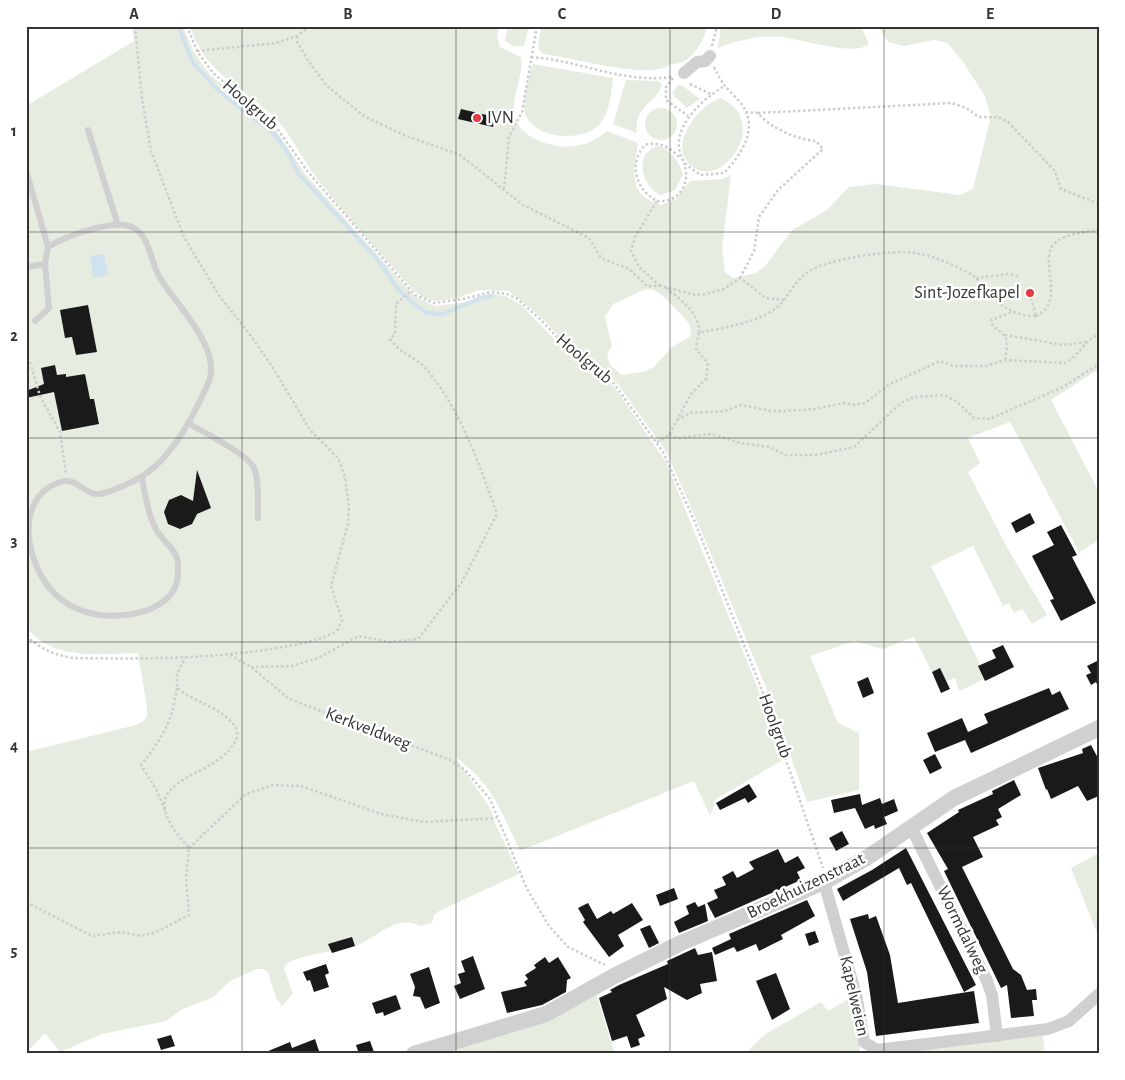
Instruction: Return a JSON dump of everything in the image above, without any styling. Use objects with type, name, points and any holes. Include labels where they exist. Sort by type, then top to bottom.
[{"type":"street","points":[[679,75],[696,62],[704,61],[710,56]]},
{"type":"street","name":"Broekhuizenstraat","points":[[414,1054],[533,1019],[681,943],[824,882],[912,829],[954,798],[1099,728]]},
{"type":"street","name":"Wormdalweg","points":[[912,829],[987,981],[992,996],[997,1036]]},
{"type":"street","name":"Kapelweien","points":[[824,882],[857,999],[863,1038],[866,1045],[877,1050],[1048,1029],[1062,1025],[1080,1012],[1099,994]]},
{"type":"lane","points":[[88,130],[118,225]]},
{"type":"lane","points":[[26,170],[48,247],[45,264],[48,308],[35,321]]},
{"type":"lane","points":[[48,247],[61,239],[118,225],[134,228],[144,239],[160,277],[200,336],[211,360],[210,380],[188,423],[167,455],[142,477],[107,492],[96,494],[78,483],[66,480],[46,489],[32,509],[28,523],[29,543],[33,562],[42,580],[56,596],[72,606],[91,614],[109,617],[149,610],[168,599],[176,588],[179,561],[174,549],[157,531],[142,477]]},
{"type":"lane","points":[[26,267],[45,264]]},
{"type":"lane","points":[[188,423],[243,456],[254,466],[257,480],[258,518]]},
{"type":"path","points":[[26,636],[39,647],[56,655],[74,658],[185,657],[229,654],[315,641],[337,631],[342,620],[331,586],[348,523],[349,507],[345,477],[338,458],[310,430],[273,368],[214,288],[184,237],[151,151],[142,99],[135,26]]},
{"type":"path","name":"Hoolgrub","points":[[187,26],[197,51],[213,73],[274,124],[308,172],[410,291],[419,298],[434,303],[463,299],[491,292],[507,294],[516,298],[540,319],[575,356],[596,366],[610,378],[668,460],[695,522],[762,690],[820,857],[824,882]]},
{"type":"path","points":[[197,51],[264,46],[296,36],[310,26]]},
{"type":"path","points":[[504,189],[509,137],[522,112],[537,26]]},
{"type":"path","points":[[717,26],[710,56],[723,87],[740,102],[745,112],[748,136],[740,156],[724,173],[701,175],[683,162],[673,150],[666,146],[650,144],[640,150],[636,178],[640,187],[657,201],[671,200],[683,190],[686,183],[683,162],[679,151],[681,134],[688,116],[711,94],[723,87]]},
{"type":"path","points":[[296,36],[297,42],[307,59],[327,86],[364,116],[404,136],[460,154],[524,205],[589,238],[597,254],[603,259],[629,269],[647,286],[663,287],[695,295],[724,289],[740,278],[754,252],[759,217],[774,199],[778,190],[823,149],[816,141],[806,140],[791,134],[764,120],[758,113]]},
{"type":"path","points":[[531,57],[625,76],[654,79],[679,75]]},
{"type":"path","points":[[679,75],[687,82],[711,94]]},
{"type":"path","points":[[679,75],[666,87],[666,100],[688,116]]},
{"type":"path","points":[[745,112],[758,113],[952,103],[966,108],[979,117],[998,117],[1008,122],[1055,171],[1061,189],[1099,204]]},
{"type":"path","points":[[657,201],[636,237],[631,251],[638,267],[693,314],[698,322],[699,333],[696,349],[708,363],[706,379],[691,394],[670,436]]},
{"type":"path","points":[[699,333],[755,320],[776,308],[806,272],[821,266],[895,252],[915,253],[933,258],[976,278],[994,298],[1012,312],[1022,316],[1036,316],[1048,305],[1052,279],[1050,253],[1054,245],[1064,237],[1099,228]]},
{"type":"path","points":[[976,278],[1009,274],[1018,276]]},
{"type":"path","points":[[740,278],[766,298],[784,300]]},
{"type":"path","points":[[251,667],[292,666],[318,658],[359,636],[389,642],[418,639],[462,582],[497,514],[469,436],[444,395],[419,362],[398,350],[390,339],[395,333],[396,304],[410,291]]},
{"type":"path","points":[[1031,298],[1036,316]]},
{"type":"path","points":[[1012,312],[991,320],[993,326],[1005,334],[1063,345],[1087,342]]},
{"type":"path","points":[[1005,334],[1008,343],[1005,360]]},
{"type":"path","points":[[676,421],[690,413],[725,411],[741,404],[785,411],[814,409],[845,403],[865,403],[890,384],[940,362],[953,366],[986,366],[1005,360],[1065,363],[1073,359],[1087,342],[1099,334]]},
{"type":"path","points":[[30,362],[40,396],[60,432],[66,480]]},
{"type":"path","points":[[656,442],[670,436],[678,438],[711,434],[741,443],[769,447],[786,455],[816,455],[854,447],[901,403],[914,397],[944,394],[956,401],[974,418],[990,419],[1063,387],[1099,364]]},
{"type":"path","name":"Kerkveldweg","points":[[229,654],[251,667],[289,699],[448,759],[464,769],[490,800],[527,889],[548,926],[568,946],[608,967],[614,976]]},
{"type":"path","points":[[185,657],[177,674],[174,712],[166,730],[141,766],[156,789],[171,825],[189,848]]},
{"type":"path","points":[[171,825],[166,812],[165,800],[171,788],[231,750],[237,738],[235,726],[224,715],[188,697],[177,688]]},
{"type":"path","points":[[26,902],[92,936],[121,932],[142,936],[156,932],[189,915],[186,878],[189,848],[246,794],[273,785],[301,786],[381,814],[424,822],[497,818]]},
{"type":"shaded area","points":[[132,26],[183,26],[194,52],[210,75],[273,126],[306,175],[414,296],[435,306],[467,302],[491,294],[506,296],[521,305],[570,355],[600,373],[615,388],[666,462],[757,686],[781,761],[716,799],[710,816],[694,781],[520,851],[495,799],[479,777],[455,757],[492,811],[494,821],[519,874],[439,911],[434,915],[432,923],[420,926],[403,922],[353,947],[295,960],[284,968],[293,994],[282,1006],[276,998],[268,972],[263,969],[257,969],[230,981],[213,997],[183,1009],[166,1021],[102,1034],[60,1052],[45,1033],[26,1053],[26,752],[132,726],[145,719],[147,711],[138,653],[93,654],[62,650],[48,645],[36,637],[26,626],[26,106],[134,41]]},
{"type":"shaded area","points":[[190,26],[499,26],[497,37],[500,47],[521,57],[521,71],[514,113],[522,130],[530,136],[548,144],[567,147],[593,141],[607,131],[638,143],[634,172],[637,188],[650,200],[661,205],[676,199],[690,181],[723,179],[731,175],[722,248],[725,272],[733,278],[756,273],[766,265],[792,230],[827,210],[849,187],[875,184],[960,195],[973,189],[991,116],[985,96],[948,43],[934,40],[904,46],[888,42],[878,26],[1099,26],[1099,369],[1051,400],[1099,492],[1099,540],[1079,552],[1010,422],[968,438],[980,463],[968,472],[1008,549],[1047,615],[1032,624],[1022,609],[1014,613],[1009,603],[1003,606],[973,546],[931,566],[987,678],[959,691],[955,678],[938,684],[914,637],[883,649],[854,641],[810,656],[838,723],[859,733],[859,790],[807,802],[766,687],[667,453],[617,383],[595,363],[572,350],[541,317],[509,291],[479,290],[458,298],[435,301],[424,298],[414,291],[325,188],[279,122],[216,69],[197,43]],"holes":[[[652,289],[662,295],[690,325],[691,336],[672,347],[654,367],[643,372],[622,375],[610,365],[607,354],[612,346],[605,317],[613,304],[644,290]]]},
{"type":"shaded area","points":[[508,26],[529,26],[524,46],[513,46],[505,41]]},
{"type":"shaded area","points":[[541,26],[708,26],[699,46],[685,61],[671,64],[661,69],[646,70],[629,69],[543,54],[538,48]]},
{"type":"shaded area","points":[[721,26],[861,26],[869,44],[862,48],[852,49],[782,37],[757,37],[718,48]]},
{"type":"shaded area","points":[[533,64],[613,78],[608,109],[599,125],[591,131],[581,134],[558,136],[537,128],[530,122],[524,110],[524,103]]},
{"type":"shaded area","points":[[626,80],[658,81],[662,84],[659,91],[642,110],[637,124],[637,133],[613,124]]},
{"type":"shaded area","points":[[678,85],[683,86],[700,99],[687,108],[672,94]]},
{"type":"shaded area","points":[[721,98],[736,110],[743,124],[741,140],[734,154],[723,165],[710,171],[697,169],[685,158],[682,150],[686,132],[698,114],[714,101]]},
{"type":"shaded area","points":[[661,108],[667,109],[672,113],[676,118],[676,130],[672,135],[667,139],[661,140],[655,139],[650,135],[646,130],[645,124],[646,118],[650,113],[655,109]]},
{"type":"shaded area","points":[[658,146],[667,150],[674,157],[683,174],[675,190],[661,195],[649,185],[643,170],[645,155]]},
{"type":"shaded area","points":[[1099,853],[1099,938],[1071,868]]},
{"type":"shaded area","points":[[596,994],[615,1054],[435,1054]]},
{"type":"shaded area","points":[[852,997],[860,1044],[859,1054],[745,1054],[764,1035],[821,1002],[828,1011]]},
{"type":"shaded area","points":[[1043,1036],[1045,1054],[876,1054]]},
{"type":"water","points":[[104,254],[108,275],[93,278],[90,256]]},
{"type":"building","name":"IVN","points":[[461,109],[495,117],[493,127],[458,119]]},
{"type":"building","points":[[88,305],[97,352],[76,355],[72,337],[65,338],[60,310]]},
{"type":"building","points":[[55,365],[57,375],[66,374],[66,377],[85,374],[90,399],[94,399],[99,424],[62,431],[54,392],[26,398],[26,391],[44,384],[41,368]]},
{"type":"building","points":[[197,470],[211,508],[197,514],[192,524],[180,529],[168,524],[164,512],[169,500],[181,495],[193,501]]},
{"type":"building","points":[[1030,513],[1035,523],[1016,533],[1011,523]]},
{"type":"building","points":[[1061,525],[1077,555],[1072,557],[1096,603],[1061,621],[1050,600],[1054,599],[1032,556],[1054,545],[1047,532]]},
{"type":"building","points":[[1003,645],[1014,667],[985,681],[978,666],[996,658],[992,650]]},
{"type":"building","points":[[1099,660],[1099,689],[1096,682],[1091,685],[1086,675],[1091,673],[1087,666]]},
{"type":"building","points":[[940,668],[950,689],[941,693],[932,672]]},
{"type":"building","points":[[868,677],[874,693],[863,698],[857,682]]},
{"type":"building","points":[[1049,688],[1052,695],[1060,691],[1069,709],[971,753],[965,740],[935,752],[927,733],[962,718],[968,732],[988,723],[984,714]]},
{"type":"building","points":[[1091,745],[1099,760],[1099,796],[1087,801],[1078,786],[1051,799],[1038,768],[1083,753],[1082,749]]},
{"type":"building","points":[[935,754],[942,768],[930,774],[923,760]]},
{"type":"building","points":[[1014,780],[1021,795],[998,809],[1002,817],[996,820],[999,825],[973,837],[983,857],[962,867],[1013,969],[1021,975],[1027,990],[1036,989],[1037,1000],[1032,1000],[1034,1016],[1011,1018],[1007,985],[1001,988],[944,871],[948,869],[927,833],[959,812],[958,810],[993,794],[992,791]]},
{"type":"building","points":[[749,784],[757,797],[748,803],[745,798],[720,810],[716,803]]},
{"type":"building","points":[[860,794],[862,805],[880,798],[882,804],[894,799],[898,811],[884,817],[887,824],[875,829],[874,825],[865,829],[855,808],[834,813],[831,800]]},
{"type":"building","points":[[842,831],[849,844],[836,851],[829,838]]},
{"type":"building","points":[[906,848],[976,985],[964,992],[911,883],[907,885],[899,868],[843,901],[837,889],[872,870]]},
{"type":"building","points":[[778,849],[785,863],[798,856],[805,868],[797,872],[801,880],[715,918],[707,903],[718,898],[714,890],[726,885],[722,877],[733,871],[737,878],[754,869],[749,862]]},
{"type":"building","points":[[674,888],[678,899],[660,906],[656,895]]},
{"type":"building","points":[[807,900],[815,916],[781,935],[783,939],[759,951],[756,944],[737,952],[734,947],[715,955],[712,948],[731,939],[729,934]]},
{"type":"building","points":[[695,902],[698,907],[705,904],[708,921],[679,933],[674,922],[689,914],[686,906]]},
{"type":"building","points":[[588,903],[597,919],[611,911],[613,914],[632,903],[643,920],[618,935],[624,946],[609,957],[583,922],[585,920],[578,908]]},
{"type":"building","points":[[868,914],[869,919],[876,916],[890,955],[898,1003],[974,991],[979,1023],[876,1036],[867,972],[850,919]]},
{"type":"building","points":[[650,925],[659,943],[649,948],[640,929]]},
{"type":"building","points":[[815,931],[819,942],[809,946],[805,934]]},
{"type":"building","points":[[352,937],[355,946],[332,953],[328,944]]},
{"type":"building","points":[[695,948],[698,955],[712,952],[717,981],[700,984],[702,993],[687,1000],[664,987],[667,999],[636,1015],[645,1036],[638,1039],[640,1045],[631,1048],[627,1036],[612,1041],[599,998],[612,992],[610,990],[619,985],[668,964],[667,961]]},
{"type":"building","points":[[473,956],[485,989],[460,999],[454,986],[461,983],[458,974],[465,972],[461,961]]},
{"type":"building","points":[[545,957],[549,963],[558,957],[571,978],[567,980],[566,992],[542,1005],[507,1013],[501,992],[527,986],[524,982],[528,979],[525,975],[536,968],[534,965]]},
{"type":"building","points":[[326,964],[329,973],[325,975],[329,987],[314,992],[310,980],[307,981],[303,972]]},
{"type":"building","points":[[429,967],[440,1003],[425,1009],[420,997],[413,996],[415,987],[410,974]]},
{"type":"building","points":[[776,973],[790,1009],[772,1020],[756,981]]},
{"type":"building","points":[[396,995],[401,1009],[384,1016],[383,1012],[376,1014],[372,1003]]},
{"type":"building","points":[[171,1035],[175,1046],[161,1050],[157,1039]]},
{"type":"building","points":[[315,1039],[320,1054],[261,1054],[290,1042],[292,1048]]},
{"type":"building","points":[[370,1041],[374,1052],[359,1054],[356,1045]]},
{"type":"waterway","points":[[178,26],[193,63],[219,91],[274,134],[289,154],[298,173],[378,260],[398,289],[414,304],[426,313],[443,314],[480,298],[492,296]]},
{"type":"place","name":"IVN","points":[[477,118]]},
{"type":"place","name":"Sint-Jozefkapel","points":[[1030,293]]}]
